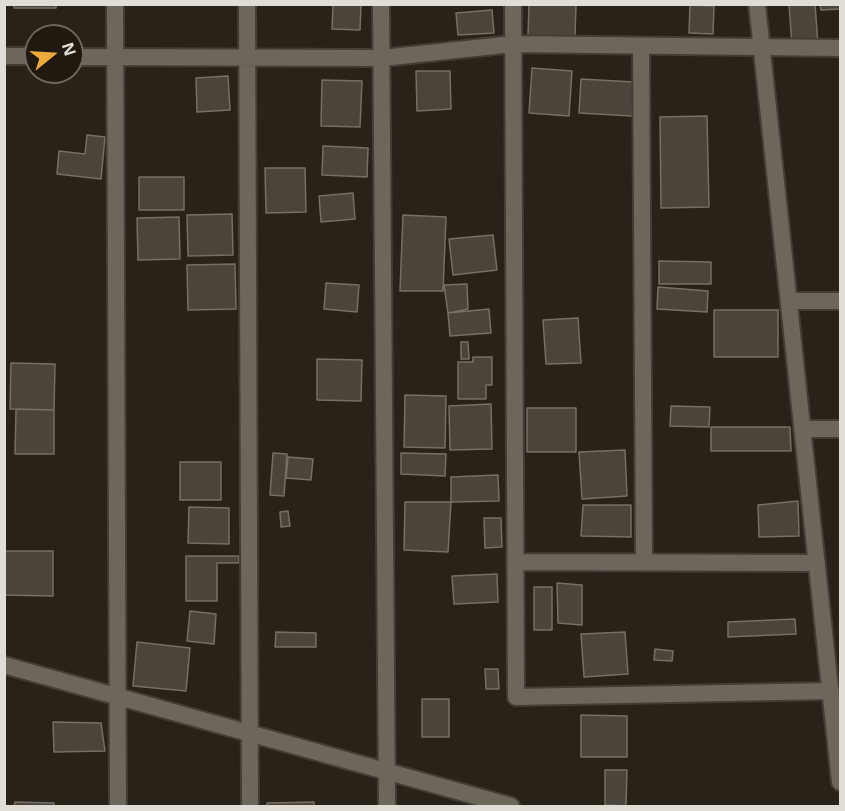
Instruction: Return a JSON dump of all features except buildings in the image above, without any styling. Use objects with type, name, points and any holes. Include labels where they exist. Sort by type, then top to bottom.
[{"type":"street","points":[[115,4],[118,807]]},
{"type":"street","points":[[247,4],[250,807]]},
{"type":"street","points":[[381,4],[387,807]]},
{"type":"street","points":[[513,4],[516,697],[831,691]]},
{"type":"street","points":[[757,4],[831,691],[838,728],[840,782]]},
{"type":"street","points":[[84,57],[382,58],[513,44],[840,48]]},
{"type":"street","points":[[641,46],[644,562]]},
{"type":"street","points":[[4,56],[24,56]]},
{"type":"street","points":[[789,301],[840,301]]},
{"type":"street","points":[[803,429],[840,429]]},
{"type":"street","points":[[516,562],[817,563]]},
{"type":"street","points":[[4,665],[511,807]]}]
